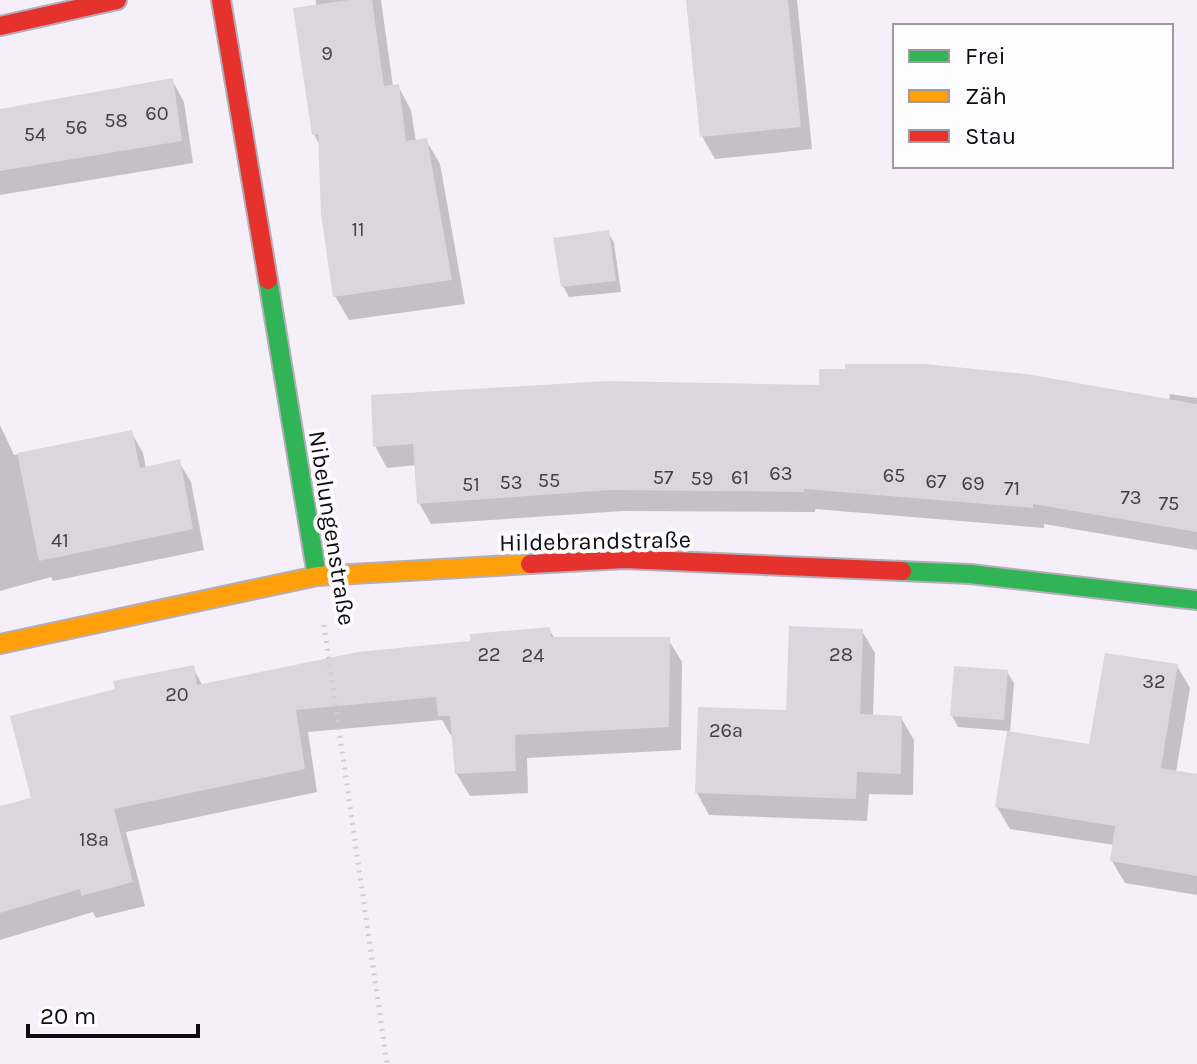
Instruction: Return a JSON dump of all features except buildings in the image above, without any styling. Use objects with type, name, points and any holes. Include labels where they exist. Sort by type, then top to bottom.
[{"type":"street","points":[[0,26],[117,0]]},
{"type":"street","name":"Nibelungenstraße","points":[[221,0],[317,576]]},
{"type":"street","name":"Hildebrandstraße","points":[[0,644],[317,576],[624,559],[970,574],[1197,600]]},
{"type":"path","name":"Nibelungenstraße","points":[[317,576],[387,1064]]},
{"type":"traffic: fast","points":[[268,280],[317,576]]},
{"type":"traffic: fast","points":[[902,571],[970,574],[1197,600]]},
{"type":"traffic: slow","points":[[0,644],[317,576],[530,564]]},
{"type":"traffic: jam","points":[[0,26],[117,0]]},
{"type":"traffic: jam","points":[[221,0],[268,280]]},
{"type":"traffic: jam","points":[[530,564],[624,559],[902,571]]}]
